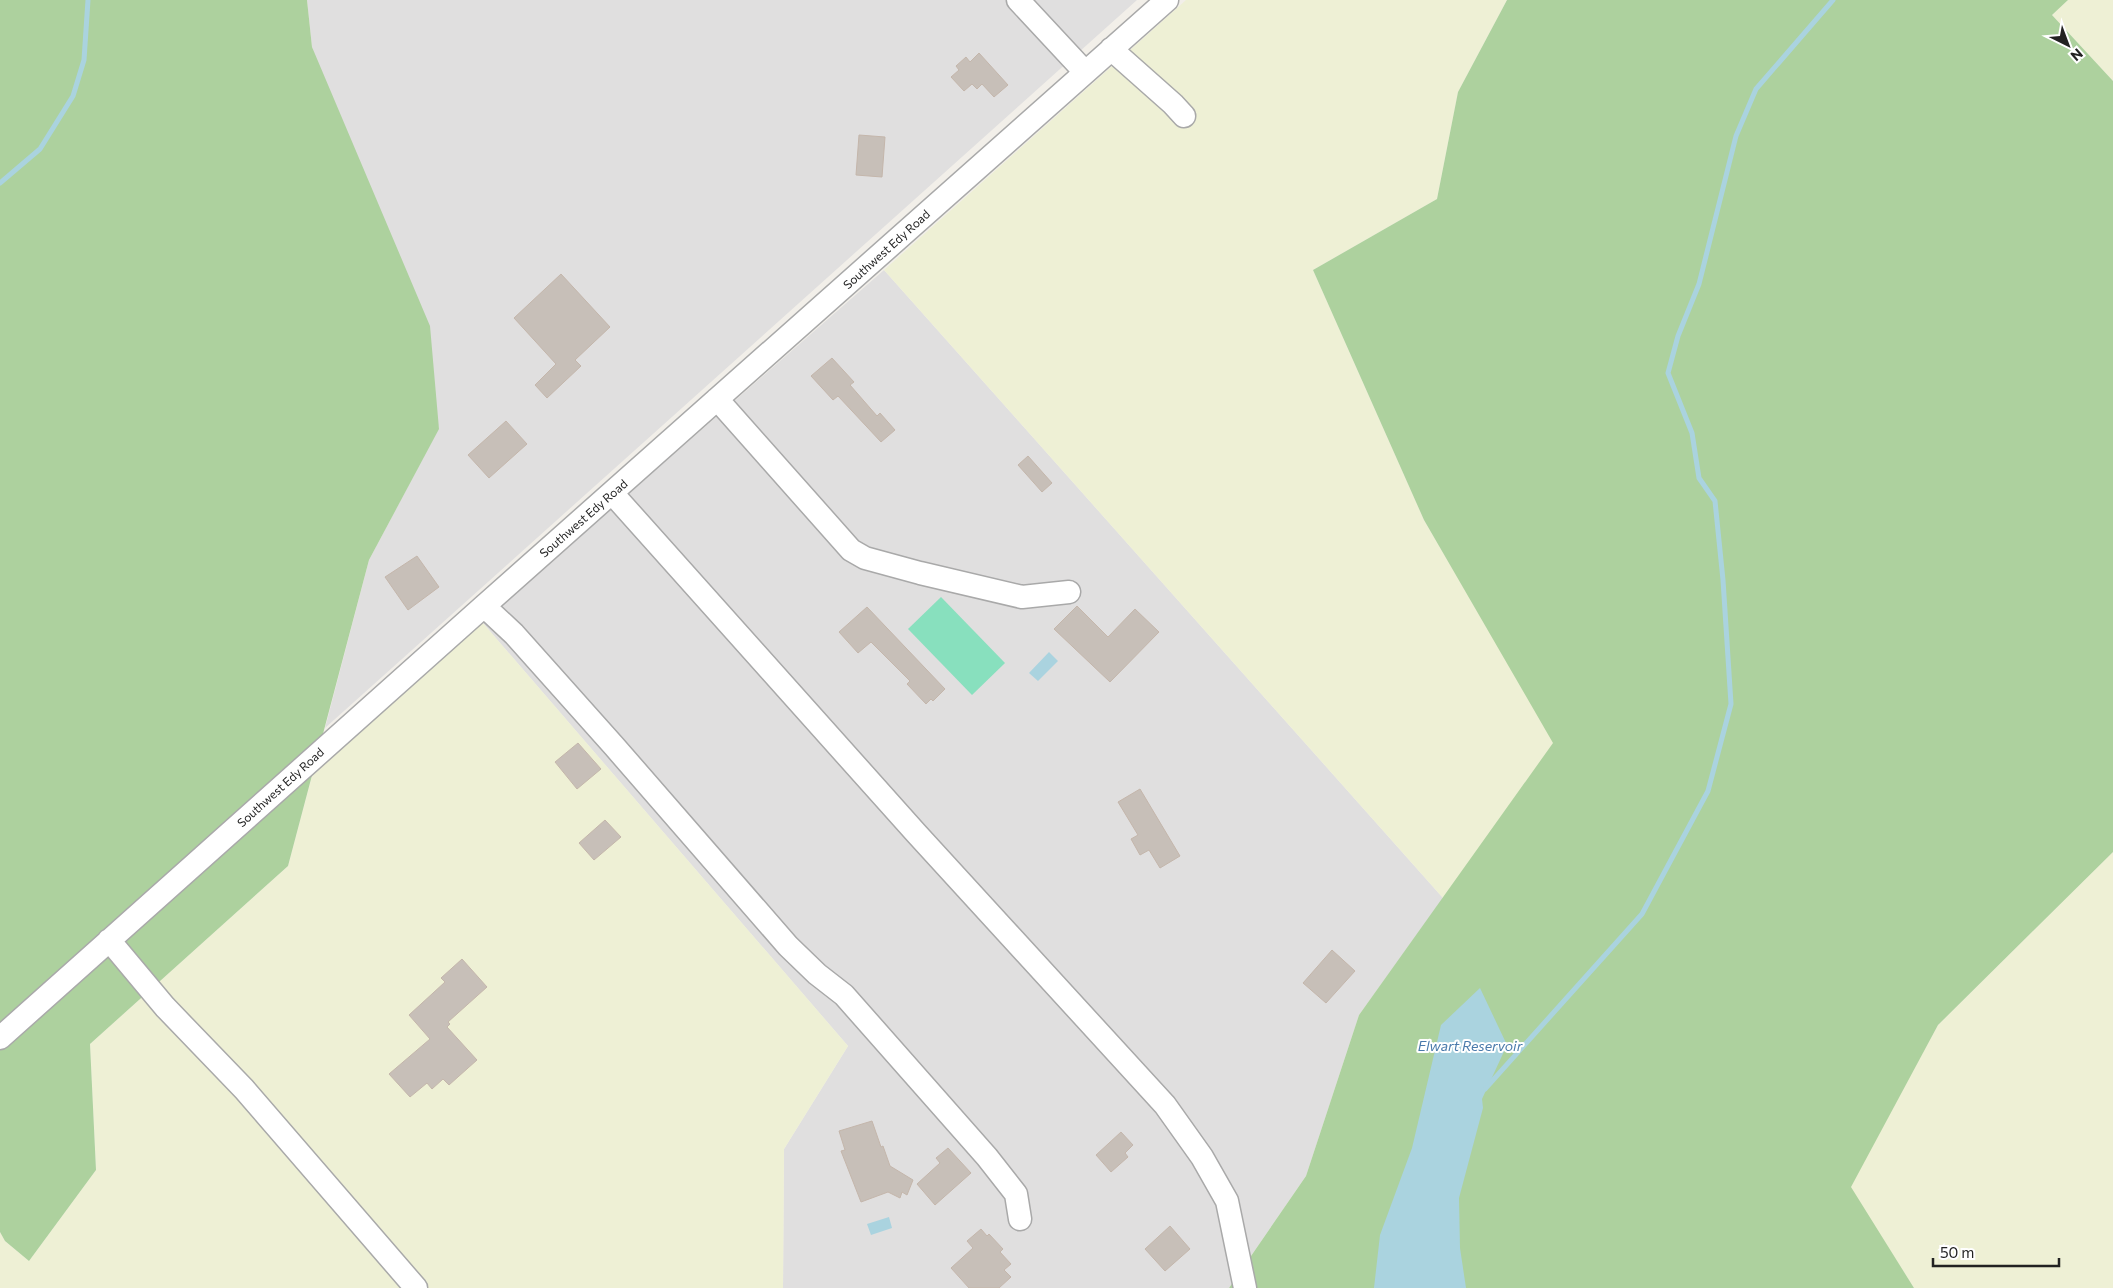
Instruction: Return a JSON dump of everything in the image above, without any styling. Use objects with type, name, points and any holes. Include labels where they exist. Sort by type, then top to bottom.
[{"type":"street","points":[[1018,0],[1085,72]]},
{"type":"street","name":"Southwest Edy Road","points":[[0,1038],[1167,0]]},
{"type":"street","points":[[1110,49],[1173,104],[1184,116]]},
{"type":"street","points":[[717,399],[850,550],[865,558],[920,573],[1022,596],[1069,592]]},
{"type":"street","points":[[612,493],[916,833],[1165,1105],[1202,1157],[1228,1201],[1246,1288]]},
{"type":"street","points":[[484,606],[514,634],[607,738],[788,946],[817,974],[844,995],[987,1157],[1016,1194],[1020,1219]]},
{"type":"street","points":[[110,940],[165,1007],[244,1089],[416,1288]]},
{"type":"shaded area","points":[[307,0],[1137,0],[325,728],[369,560],[439,428],[312,47]]},
{"type":"shaded area","points":[[884,270],[1443,898],[1359,1015],[1306,1176],[1229,1288],[783,1288],[784,1149],[848,1046],[482,622]]},
{"type":"green space","points":[[0,0],[307,0],[312,47],[430,326],[439,429],[369,560],[288,866],[90,1044],[96,1170],[29,1261],[5,1241],[0,1232]]},
{"type":"green space","points":[[1186,0],[1507,0],[1458,92],[1437,199],[1313,270],[1424,520],[1554,743],[1443,898],[884,270]]},
{"type":"green space","points":[[1507,0],[2068,0],[2052,15],[2113,81],[2113,852],[1938,1025],[1851,1187],[1914,1288],[1229,1288],[1306,1176],[1359,1015],[1553,743],[1424,520],[1313,270],[1437,199],[1458,92]]},
{"type":"green space","points":[[2068,0],[2113,0],[2113,81],[2052,15]]},
{"type":"green space","points":[[941,597],[1005,663],[972,695],[908,629]]},
{"type":"green space","points":[[482,622],[848,1046],[784,1149],[783,1288],[0,1288],[0,1232],[5,1241],[29,1261],[96,1170],[90,1044],[288,866],[312,776]]},
{"type":"green space","points":[[2113,852],[2113,1288],[1914,1288],[1850,1187],[1938,1025]]},
{"type":"water","points":[[1049,652],[1058,661],[1038,681],[1029,673]]},
{"type":"water","name":"Elwart Reservoir","points":[[1480,988],[1507,1045],[1482,1099],[1483,1108],[1459,1198],[1460,1248],[1466,1288],[1374,1288],[1380,1235],[1412,1148],[1441,1025]]},
{"type":"water","points":[[889,1217],[892,1228],[871,1235],[867,1224]]},
{"type":"building","points":[[979,53],[1008,85],[994,97],[982,84],[977,89],[972,84],[964,91],[951,77],[959,70],[956,66],[966,57],[970,62]]},
{"type":"building","points":[[859,135],[885,137],[882,177],[856,175]]},
{"type":"building","points":[[561,274],[610,327],[575,360],[581,366],[547,398],[535,385],[556,364],[514,318]]},
{"type":"building","points":[[832,358],[854,382],[850,385],[877,416],[880,413],[895,430],[881,442],[838,396],[833,400],[811,376]]},
{"type":"building","points":[[506,421],[527,444],[489,478],[468,455]]},
{"type":"building","points":[[1028,456],[1052,483],[1042,492],[1018,465]]},
{"type":"building","points":[[417,556],[439,587],[408,610],[385,577]]},
{"type":"building","points":[[1077,606],[1108,637],[1135,609],[1159,632],[1110,682],[1054,629]]},
{"type":"building","points":[[867,607],[945,689],[933,701],[931,699],[926,704],[907,684],[910,681],[871,642],[858,653],[839,632]]},
{"type":"building","points":[[578,743],[601,769],[577,789],[555,762]]},
{"type":"building","points":[[1140,789],[1180,856],[1160,868],[1149,850],[1140,855],[1131,839],[1138,835],[1118,802]]},
{"type":"building","points":[[605,820],[621,837],[594,860],[579,843]]},
{"type":"building","points":[[1332,950],[1355,971],[1326,1003],[1303,983]]},
{"type":"building","points":[[462,959],[487,987],[448,1022],[450,1024],[447,1027],[477,1060],[449,1085],[443,1079],[432,1089],[427,1083],[410,1097],[389,1074],[430,1039],[409,1015],[445,982],[441,978]]},
{"type":"building","points":[[872,1121],[890,1166],[913,1180],[907,1195],[902,1192],[900,1198],[888,1192],[861,1202],[841,1151],[845,1150],[839,1131]]},
{"type":"building","points":[[1121,1132],[1133,1145],[1125,1153],[1128,1157],[1111,1172],[1096,1155]]},
{"type":"building","points":[[948,1148],[971,1173],[935,1205],[917,1184],[940,1163],[936,1158]]},
{"type":"building","points":[[1170,1226],[1190,1249],[1165,1271],[1145,1249]]},
{"type":"building","points":[[981,1229],[987,1236],[989,1234],[1003,1249],[1000,1252],[1011,1264],[1004,1270],[1011,1277],[999,1288],[969,1288],[951,1268],[973,1248],[967,1241]]},
{"type":"waterway","points":[[0,183],[40,149],[73,96],[84,60],[88,0]]},
{"type":"waterway","points":[[1485,1089],[1642,914],[1708,791],[1731,704],[1723,580],[1715,501],[1699,478],[1692,433],[1668,373],[1678,336],[1699,284],[1736,136],[1756,89],[1833,0]]}]
